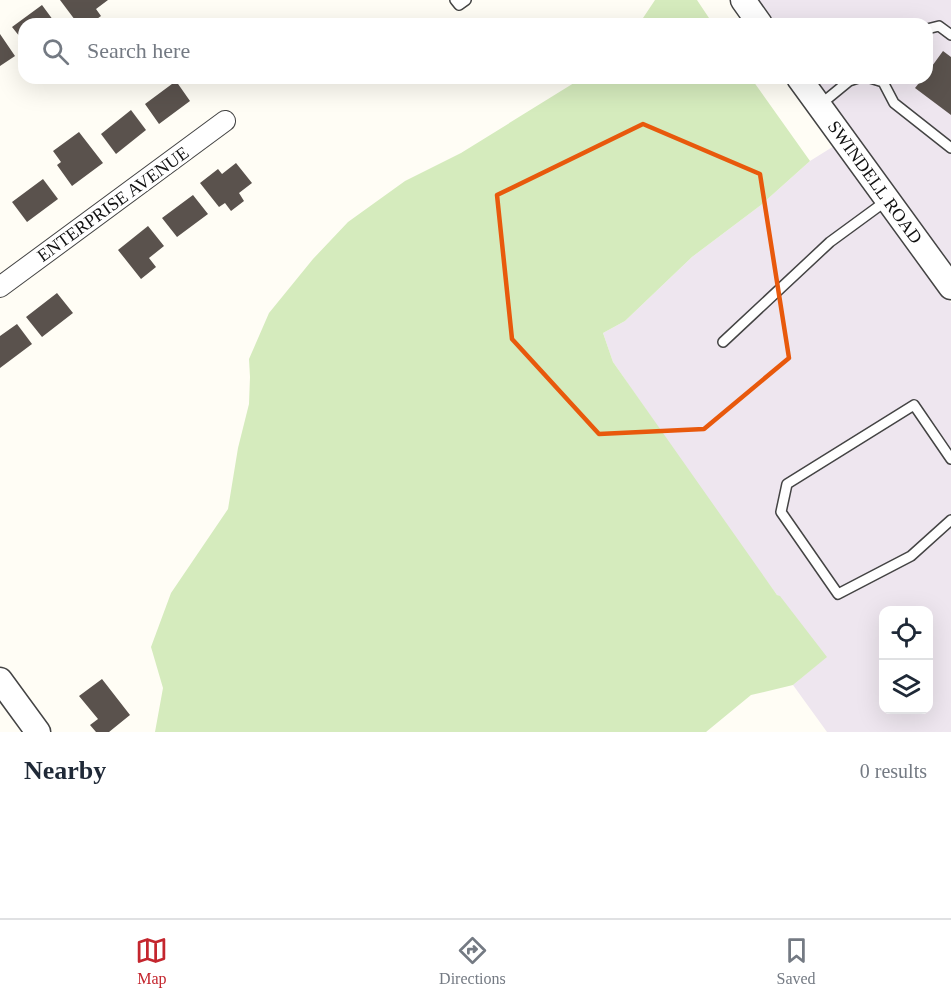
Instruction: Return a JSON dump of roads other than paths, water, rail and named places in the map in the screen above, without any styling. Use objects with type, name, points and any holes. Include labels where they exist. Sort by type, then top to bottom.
[{"type":"street","points":[[743,0],[756,18]]},
{"type":"street","name":"SWINDELL ROAD","points":[[803,84],[951,287]]},
{"type":"street","name":"ENTERPRISE AVENUE","points":[[0,287],[225,121]]},
{"type":"street","points":[[0,680],[38,732]]},
{"type":"lane","points":[[456,0],[459,5],[466,0]]},
{"type":"lane","points":[[933,28],[939,26],[951,35]]},
{"type":"lane","points":[[819,105],[845,84]]},
{"type":"lane","points":[[886,84],[894,104],[951,148]]},
{"type":"lane","points":[[723,342],[830,242],[888,199]]},
{"type":"lane","points":[[951,459],[914,405],[787,484],[781,512],[838,594],[911,556],[951,520]]}]
